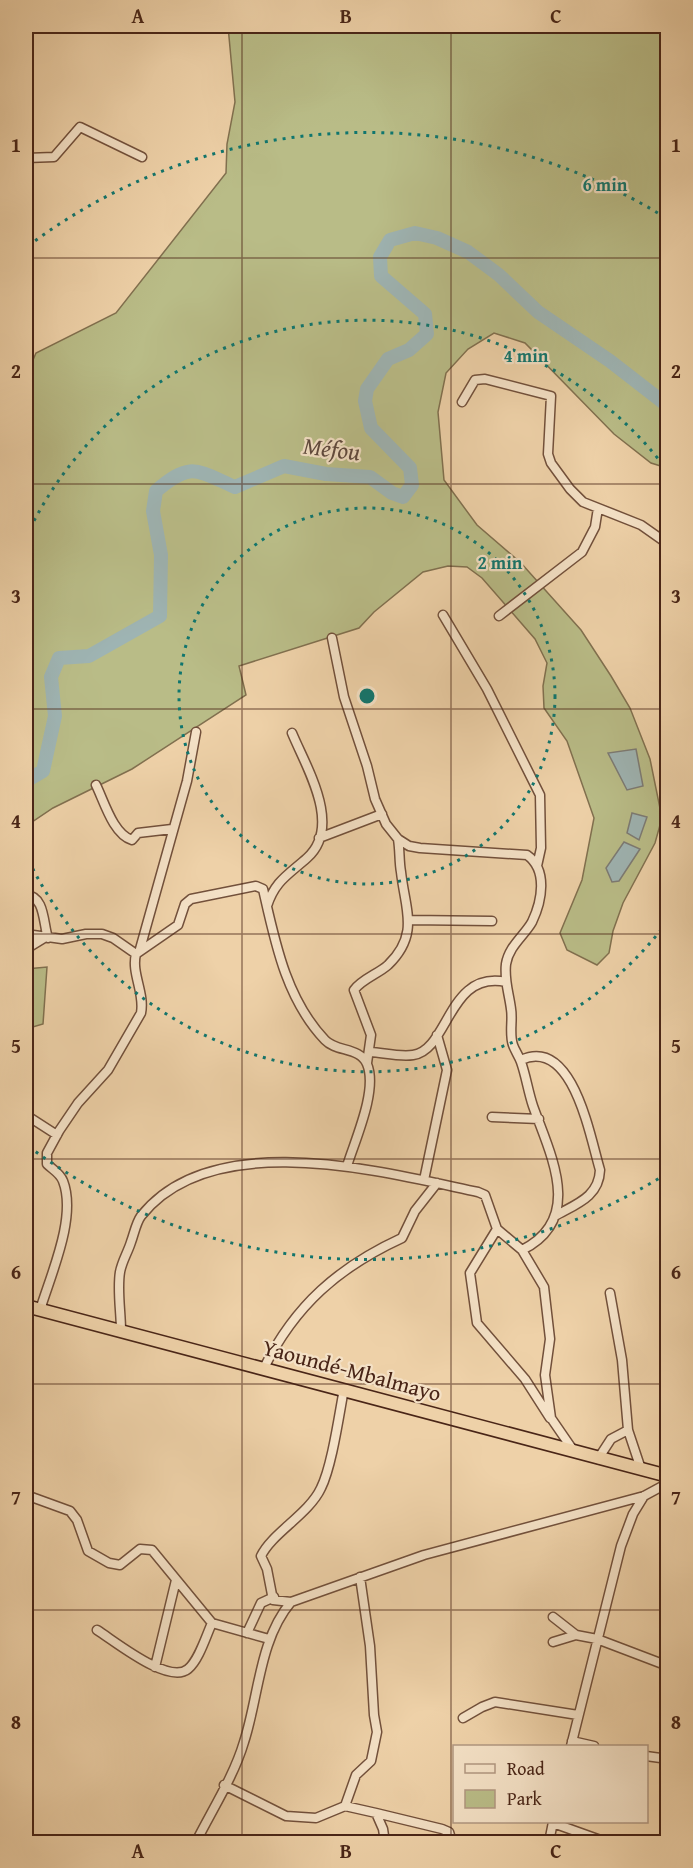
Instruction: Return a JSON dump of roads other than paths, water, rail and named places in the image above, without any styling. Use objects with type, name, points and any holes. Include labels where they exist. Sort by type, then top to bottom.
[{"type":"highway","name":"Yaoundé-Mbalmayo","points":[[26,1306],[345,1389],[576,1454],[668,1476]]},
{"type":"street","points":[[26,26],[26,38]]},
{"type":"street","points":[[26,158],[54,157],[80,127],[142,157]]},
{"type":"street","points":[[462,402],[476,380],[485,379],[551,396],[548,454],[550,463],[583,502],[641,525],[668,544]]},
{"type":"street","points":[[499,616],[582,552],[595,526],[598,508]]},
{"type":"street","points":[[443,615],[486,689],[540,795],[541,848],[537,866]]},
{"type":"street","points":[[332,638],[344,697],[382,814],[398,840],[410,920],[408,931],[396,956],[354,990],[372,1035],[371,1052],[367,1063]]},
{"type":"street","points":[[40,1310],[65,1228],[64,1186],[58,1173],[46,1160],[57,1136],[78,1103],[108,1070],[138,1019],[142,1005],[134,961],[187,781],[196,732]]},
{"type":"street","points":[[267,907],[272,889],[309,856],[319,838],[322,822],[321,804],[292,733]]},
{"type":"street","points":[[96,785],[118,830],[129,840],[132,840],[138,833],[172,829]]},
{"type":"street","points":[[319,838],[382,814]]},
{"type":"street","points":[[398,840],[409,846],[420,848],[527,855],[537,866],[543,888],[532,922],[515,942],[507,962],[506,982],[511,1010],[512,1044],[521,1060],[556,1165],[555,1216]]},
{"type":"street","points":[[138,952],[175,928],[184,904],[191,899],[256,886],[263,889],[287,980],[304,1014],[327,1042],[360,1055],[367,1063],[370,1078],[369,1095],[347,1166]]},
{"type":"street","points":[[26,895],[32,896],[40,903],[46,938]]},
{"type":"street","points":[[410,920],[492,921]]},
{"type":"street","points":[[668,932],[668,946]]},
{"type":"street","points":[[26,934],[46,938],[102,934],[138,952]]},
{"type":"street","points":[[26,949],[46,938]]},
{"type":"street","points":[[371,1052],[414,1055],[426,1048],[437,1035],[447,1016],[474,988],[490,980],[506,982]]},
{"type":"street","points":[[424,1180],[447,1070],[437,1035]]},
{"type":"street","points":[[521,1060],[538,1055],[551,1060],[566,1073],[580,1104],[600,1170],[600,1180],[594,1193],[555,1216],[543,1236],[522,1250]]},
{"type":"street","points":[[26,1115],[57,1136]]},
{"type":"street","points":[[492,1117],[539,1119]]},
{"type":"street","points":[[121,1331],[120,1273],[139,1218],[164,1194],[196,1178],[250,1164],[303,1161],[347,1166],[424,1180],[485,1195],[497,1228],[522,1250],[544,1287],[550,1339],[545,1375],[550,1418]]},
{"type":"street","points":[[264,1368],[278,1339],[296,1314],[323,1288],[350,1268],[402,1238],[415,1211],[437,1183]]},
{"type":"street","points":[[497,1228],[470,1273],[477,1323],[525,1379],[576,1454]]},
{"type":"street","points":[[610,1293],[622,1360],[628,1430],[641,1469]]},
{"type":"street","points":[[345,1389],[322,1488],[284,1532],[264,1548],[261,1556],[267,1569],[273,1600],[291,1602],[360,1576],[487,1536],[644,1496],[668,1484]]},
{"type":"street","points":[[598,1459],[611,1439],[628,1430]]},
{"type":"street","points":[[26,1495],[70,1511],[77,1520],[88,1551],[93,1554],[120,1565],[140,1549],[152,1550],[212,1623],[269,1639]]},
{"type":"street","points":[[571,1744],[621,1546],[633,1514],[644,1496]]},
{"type":"street","points":[[345,1806],[356,1775],[371,1761],[377,1732],[370,1646],[360,1576]]},
{"type":"street","points":[[155,1667],[176,1580]]},
{"type":"street","points":[[246,1633],[261,1603],[274,1597]]},
{"type":"street","points":[[196,1842],[244,1745],[269,1639],[281,1614],[291,1602]]},
{"type":"street","points":[[553,1617],[576,1635],[597,1639],[668,1666]]},
{"type":"street","points":[[97,1630],[155,1667],[172,1674],[181,1673],[190,1667],[212,1623]]},
{"type":"street","points":[[553,1642],[576,1635]]},
{"type":"street","points":[[464,1718],[495,1702],[578,1715]]},
{"type":"street","points":[[648,1756],[668,1759]]},
{"type":"street","points":[[224,1785],[286,1816],[316,1818],[345,1806],[442,1829],[449,1832],[452,1842]]},
{"type":"street","points":[[376,1813],[385,1842]]},
{"type":"street","points":[[549,1842],[553,1823]]},
{"type":"street","points":[[556,1823],[606,1842]]},
{"type":"water","points":[[636,749],[643,786],[627,790],[608,753]]},
{"type":"water","points":[[632,813],[647,817],[639,840],[627,833]]},
{"type":"water","points":[[624,842],[640,849],[619,881],[612,882],[606,868]]},
{"type":"waterway","name":"Méfou","points":[[26,781],[43,771],[55,716],[51,677],[59,658],[89,656],[160,616],[161,555],[153,511],[156,491],[186,472],[202,473],[235,487],[284,466],[326,474],[370,477],[392,493],[403,497],[412,485],[410,468],[371,428],[365,401],[367,389],[388,359],[409,350],[427,334],[425,314],[381,276],[380,257],[390,240],[415,233],[437,238],[468,252],[499,275],[538,312],[610,361],[668,406]]}]
